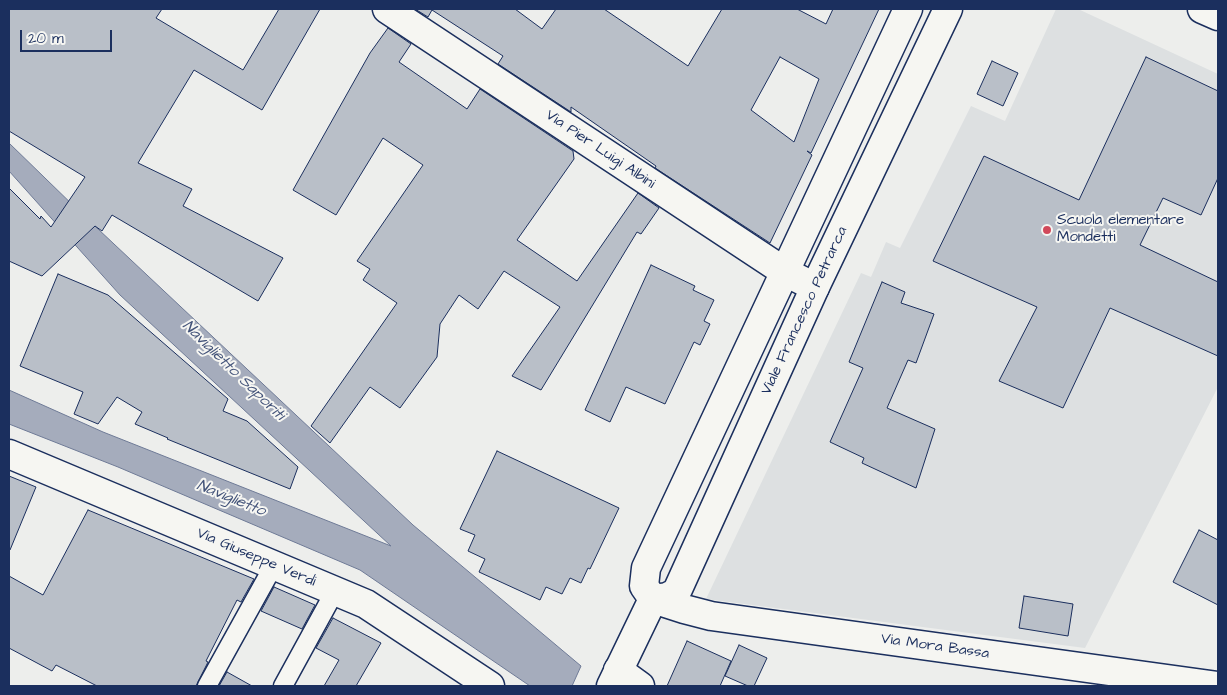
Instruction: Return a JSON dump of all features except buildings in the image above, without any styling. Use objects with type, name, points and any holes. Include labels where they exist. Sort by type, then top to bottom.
[{"type":"street","name":"Via Pier Luigi Albini","points":[[387,9],[785,272],[815,287]]},
{"type":"street","points":[[640,686],[614,680],[653,599],[644,586],[646,568],[908,9]]},
{"type":"street","name":"Viale Francesco Petrarca","points":[[653,599],[667,597],[678,589],[815,287],[948,9]]},
{"type":"street","points":[[1202,9],[1218,16]]},
{"type":"street","name":"Via Giuseppe Verdi","points":[[9,454],[366,604],[490,686]]},
{"type":"street","name":"Via Mora Bassa","points":[[653,599],[711,616],[1218,686]]},
{"type":"lane","points":[[208,686],[274,565]]},
{"type":"lane","points":[[283,686],[335,591]]},
{"type":"shaded area","points":[[1056,9],[1078,9],[1218,74],[1218,387],[1085,648],[706,599],[861,273],[871,277],[886,242],[900,248],[971,106],[1005,121]]},
{"type":"water","points":[[9,143],[413,525],[581,666],[572,686],[530,686],[360,570],[118,467],[9,424],[9,390],[103,432],[391,546],[120,295],[9,171]]},
{"type":"place","name":"Scuola elementare Mondetti","points":[[1047,230]]},
{"type":"water label","name":"Naviglietto Saporiti","points":[[233,371]]},
{"type":"water label","name":"Naviglietto","points":[[231,499]]}]
